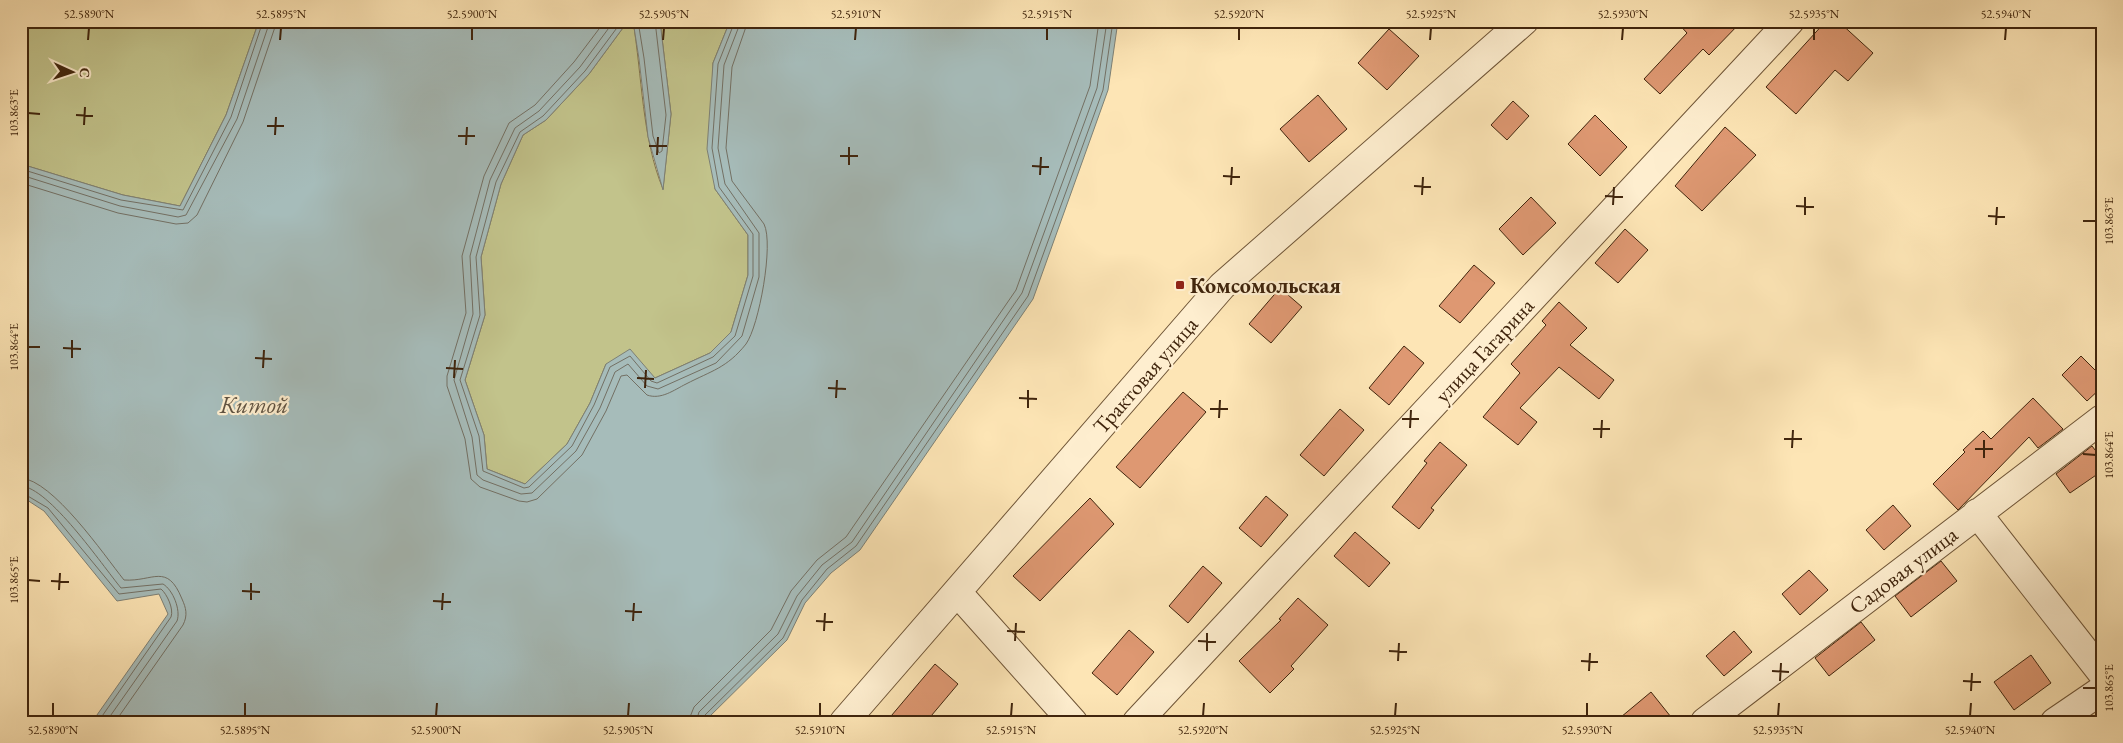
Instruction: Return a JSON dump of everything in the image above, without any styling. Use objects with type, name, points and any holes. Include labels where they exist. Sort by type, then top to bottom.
[{"type":"street","name":"Трактовая улица","points":[[844,722],[1222,286],[1524,21]]},
{"type":"street","name":"улица Гагарина","points":[[1137,722],[1790,21]]},
{"type":"street","name":"Садовая улица","points":[[1705,722],[2102,419]]},
{"type":"street","points":[[1977,513],[2102,673]]},
{"type":"street","points":[[957,592],[1074,722]]},
{"type":"street","points":[[2055,722],[2102,690]]},
{"type":"green space","points":[[21,21],[259,21],[226,115],[180,206],[123,195],[21,164]]},
{"type":"green space","points":[[628,21],[633,21],[647,128],[656,170],[663,189],[671,114],[660,21],[730,21],[713,63],[715,189],[748,235],[748,275],[731,332],[710,353],[655,378],[606,364],[590,403],[567,444],[525,484],[487,469],[484,435],[465,380],[485,315],[481,257],[501,184],[523,135],[546,120],[589,74]]},
{"type":"water","name":"Китой","points":[[259,21],[628,21],[589,74],[546,120],[523,135],[501,184],[481,257],[485,315],[465,380],[484,435],[487,469],[525,484],[567,444],[590,403],[606,364],[630,349],[655,378],[710,353],[731,332],[748,275],[748,235],[715,189],[707,149],[713,63],[730,21],[1118,21],[1108,90],[1033,299],[860,550],[831,573],[805,603],[787,640],[704,722],[92,722],[168,614],[159,594],[117,601],[44,511],[21,496],[21,164],[123,195],[180,206],[226,115]]},
{"type":"water","points":[[633,21],[660,21],[671,114],[663,190],[648,137]]},
{"type":"building","points":[[1676,21],[1742,21],[1709,55],[1703,49],[1660,94],[1644,79],[1687,33]]},
{"type":"building","points":[[1826,21],[1838,21],[1873,53],[1848,81],[1835,70],[1796,114],[1766,87]]},
{"type":"building","points":[[1389,29],[1419,56],[1387,90],[1358,63]]},
{"type":"building","points":[[1318,95],[1347,129],[1309,162],[1280,129]]},
{"type":"building","points":[[1513,101],[1529,116],[1507,140],[1491,125]]},
{"type":"building","points":[[1595,115],[1627,147],[1600,176],[1568,144]]},
{"type":"building","points":[[1725,127],[1756,155],[1702,211],[1675,186]]},
{"type":"building","points":[[1531,197],[1556,223],[1523,255],[1499,229]]},
{"type":"building","points":[[1625,229],[1648,250],[1618,283],[1595,263]]},
{"type":"building","points":[[1474,265],[1495,283],[1460,323],[1439,306]]},
{"type":"building","points":[[1280,288],[1302,307],[1271,343],[1249,324]]},
{"type":"building","points":[[1559,302],[1587,328],[1570,345],[1614,380],[1599,399],[1559,367],[1520,408],[1537,422],[1518,445],[1483,417],[1520,373],[1511,364],[1546,325],[1542,321]]},
{"type":"building","points":[[1404,346],[1424,363],[1389,405],[1369,388]]},
{"type":"building","points":[[2081,356],[2102,377],[2102,387],[2087,401],[2062,375]]},
{"type":"building","points":[[1183,392],[1206,412],[1140,488],[1116,467]]},
{"type":"building","points":[[2033,398],[2063,429],[2038,448],[2029,437],[1958,510],[1933,484],[1965,452],[1963,450],[1983,431],[1991,439]]},
{"type":"building","points":[[1340,409],[1364,430],[1324,476],[1300,455]]},
{"type":"building","points":[[1440,442],[1467,465],[1431,508],[1434,510],[1419,529],[1392,507],[1427,463],[1424,461]]},
{"type":"building","points":[[2092,446],[2102,459],[2102,471],[2070,493],[2056,474]]},
{"type":"building","points":[[1266,496],[1288,515],[1261,547],[1239,528]]},
{"type":"building","points":[[1090,498],[1114,524],[1040,601],[1013,576]]},
{"type":"building","points":[[1893,505],[1911,526],[1884,550],[1866,530]]},
{"type":"building","points":[[1355,532],[1390,563],[1369,587],[1334,556]]},
{"type":"building","points":[[1941,561],[1957,581],[1911,617],[1895,596]]},
{"type":"building","points":[[1203,566],[1222,583],[1188,623],[1169,606]]},
{"type":"building","points":[[1809,570],[1828,590],[1800,615],[1782,594]]},
{"type":"building","points":[[1298,598],[1328,625],[1291,666],[1294,669],[1270,693],[1239,661],[1281,620],[1279,619]]},
{"type":"building","points":[[1861,622],[1875,640],[1829,676],[1815,658]]},
{"type":"building","points":[[1129,630],[1154,652],[1117,695],[1092,673]]},
{"type":"building","points":[[1734,631],[1752,652],[1724,676],[1706,656]]},
{"type":"building","points":[[2031,655],[2051,683],[2014,710],[1994,682]]},
{"type":"building","points":[[935,664],[958,684],[926,722],[886,722]]},
{"type":"building","points":[[1651,692],[1675,722],[1615,722]]},
{"type":"place","name":"Комсомольская","points":[[1180,285]]}]
